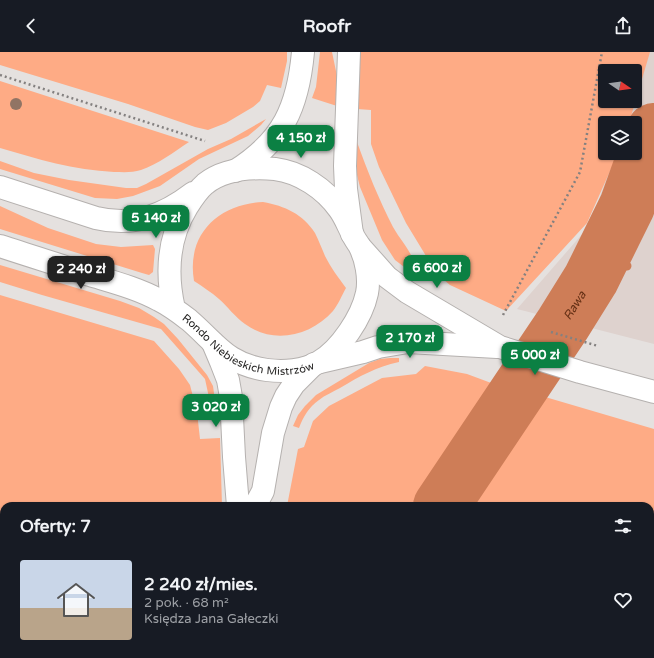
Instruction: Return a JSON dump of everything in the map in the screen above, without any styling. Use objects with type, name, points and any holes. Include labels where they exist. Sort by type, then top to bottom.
[{"type":"main road","points":[[236,171],[264,150],[288,117],[297,90],[303,52]]},
{"type":"main road","points":[[349,52],[345,166],[346,189],[356,240],[369,259],[387,277],[407,292],[500,347],[580,372],[654,392]]},
{"type":"main road","name":"Rondo Niebieskich Mistrzów","points":[[250,168],[279,170],[306,180],[319,188],[330,198],[347,221],[365,261],[367,293],[354,325],[344,339],[332,351],[316,363],[299,369],[284,371],[268,370],[238,362],[225,354],[189,320],[174,309],[170,293],[169,276],[172,243],[177,227],[193,198],[204,185],[214,179],[236,171],[250,168]]},
{"type":"main road","points":[[0,187],[96,218],[125,222],[141,220],[173,207],[204,185]]},
{"type":"main road","points":[[0,246],[134,289],[162,301],[174,309]]},
{"type":"main road","points":[[257,502],[263,491],[274,433],[281,407],[294,384],[316,363],[378,347],[408,342],[500,347]]},
{"type":"main road","points":[[213,344],[228,380],[231,397],[238,502]]},
{"type":"path","points":[[503,315],[580,172],[602,52]]},
{"type":"path","points":[[0,75],[206,141]]},
{"type":"path","points":[[547,331],[598,346]]},
{"type":"shaded area","points":[[0,52],[287,52],[287,61],[281,88],[267,85],[260,101],[253,107],[226,123],[208,130],[0,65]]},
{"type":"shaded area","points":[[320,52],[332,52],[337,76],[337,106],[312,98],[316,87]]},
{"type":"shaded area","points":[[359,52],[650,52],[642,79],[642,64],[598,64],[598,108],[633,108],[631,116],[598,116],[598,160],[615,160],[587,223],[506,311],[450,285],[437,274],[406,223],[379,167],[371,144],[371,110],[357,109]]},
{"type":"shaded area","points":[[627,52],[654,52],[654,344],[517,309],[590,225],[612,160],[642,160],[642,116],[623,116],[629,108],[642,108],[642,64],[632,64]]},
{"type":"shaded area","points":[[0,81],[189,142],[166,158],[134,172],[114,172],[85,169],[42,160],[0,148]]},
{"type":"shaded area","points":[[266,119],[248,136],[199,159],[160,186],[133,196],[117,199],[95,198],[0,169],[0,161],[34,173],[69,180],[126,188],[137,188]]},
{"type":"shaded area","points":[[357,142],[388,217],[414,262],[416,276],[395,260],[382,240],[360,187],[357,175]]},
{"type":"shaded area","points":[[263,202],[279,206],[293,212],[310,226],[315,233],[327,260],[346,288],[335,309],[324,320],[303,332],[279,336],[256,330],[241,321],[219,299],[194,281],[193,264],[195,249],[201,236],[209,225],[220,215],[233,209],[247,204]]},
{"type":"shaded area","points":[[0,206],[48,228],[96,244],[121,247],[153,245],[155,249],[153,272],[149,275],[0,229]]},
{"type":"shaded area","points":[[0,265],[120,301],[139,308],[154,317],[164,324],[178,339],[207,375],[213,386],[217,415],[213,416],[205,379],[161,329],[0,282]]},
{"type":"shaded area","points":[[0,295],[154,341],[179,369],[190,385],[197,412],[200,439],[220,438],[222,502],[0,502]]},
{"type":"shaded area","points":[[399,358],[399,362],[368,372],[324,397],[309,409],[299,428],[293,426],[298,415],[316,395],[369,363],[380,359]]},
{"type":"shaded area","points":[[425,366],[467,374],[502,387],[472,438],[429,502],[288,502],[298,449],[304,447],[313,421],[329,406],[382,378],[416,374]]},
{"type":"shaded area","points":[[535,394],[654,429],[654,502],[458,502]]},
{"type":"waterway","name":"Rawa","points":[[444,502],[563,324],[591,279],[627,206],[654,131]]},
{"type":"waterway","points":[[591,279],[608,268],[627,266]]}]
